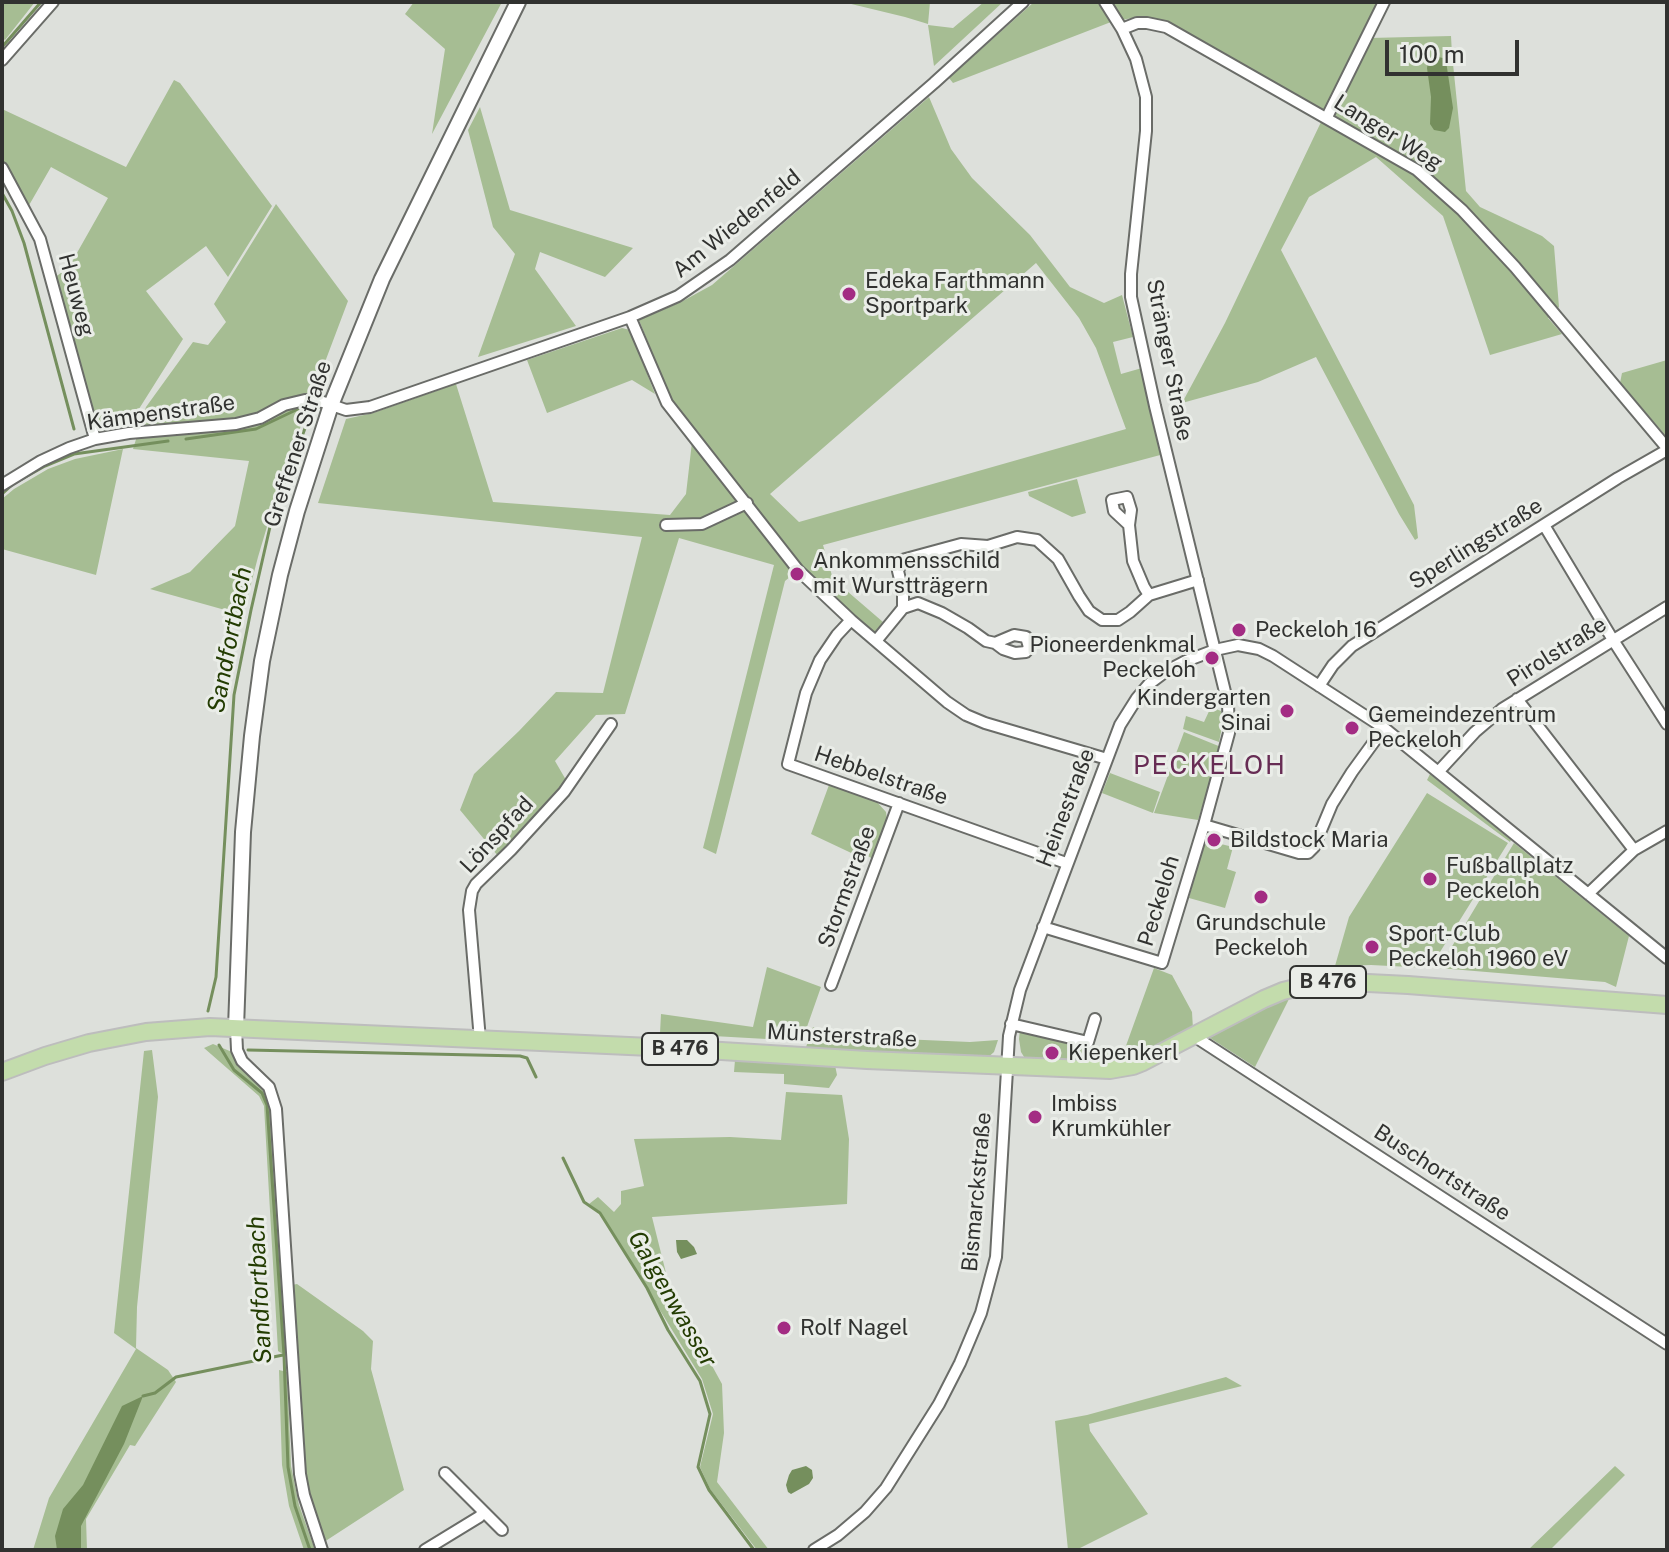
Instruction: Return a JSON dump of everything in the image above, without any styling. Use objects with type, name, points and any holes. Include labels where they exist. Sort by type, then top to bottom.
[{"type":"main road","name":"Greffener Straße","points":[[236,1028],[243,832],[252,736],[262,661],[297,511],[331,405],[382,279],[518,2]]},
{"type":"main road","name":"Münsterstraße","points":[[2,1072],[56,1052],[118,1037],[188,1028],[1083,1070],[1121,1068],[1143,1062],[1273,995],[1327,982],[1408,985],[1667,1005]]},
{"type":"street","points":[[2,60],[53,2]]},
{"type":"street","name":"Am Wiedenfeld","points":[[331,405],[346,410],[370,407],[630,317],[678,296],[730,260],[1023,2]]},
{"type":"street","points":[[1105,2],[1122,29]]},
{"type":"street","points":[[1327,117],[1384,2]]},
{"type":"street","name":"Langer Weg","points":[[1122,29],[1137,23],[1166,27],[1417,170],[1462,210],[1515,267],[1667,449]]},
{"type":"street","name":"Stränger Straße","points":[[1122,29],[1136,59],[1146,97],[1146,131],[1131,297],[1215,650]]},
{"type":"street","name":"Heuweg","points":[[2,168],[40,239],[95,439]]},
{"type":"street","points":[[630,317],[667,403],[798,570],[851,620],[966,715],[1107,759]]},
{"type":"street","name":"Kämpenstraße","points":[[2,485],[41,461],[95,439],[236,424],[305,400],[331,405]]},
{"type":"street","name":"Sperlingstraße","points":[[1319,686],[1333,665],[1352,646],[1667,449]]},
{"type":"street","points":[[666,525],[702,524],[747,503]]},
{"type":"street","points":[[1129,525],[1133,561],[1149,595]]},
{"type":"street","points":[[1544,525],[1667,724]]},
{"type":"street","points":[[903,608],[898,571],[902,560],[961,544],[988,546],[1017,537],[1037,540],[1058,559],[1089,611],[1102,620],[1118,620],[1149,595],[1198,580]]},
{"type":"street","points":[[876,641],[903,608],[918,603],[995,643]]},
{"type":"street","name":"Pirolstraße","points":[[1439,771],[1475,732],[1502,709],[1667,607]]},
{"type":"street","name":"Hebbelstraße","points":[[851,620],[820,660],[806,693],[788,764],[1066,863]]},
{"type":"street","name":"Heinestraße","points":[[1008,1066],[1009,1036],[1020,990],[1066,863],[1127,711],[1149,684],[1165,672],[1215,650],[1238,645],[1259,649],[1384,728],[1667,958]]},
{"type":"street","name":"Peckeloh","points":[[1043,927],[1162,963],[1229,733],[1228,704],[1215,650]]},
{"type":"street","points":[[1517,699],[1634,850]]},
{"type":"street","name":"Lönspfad","points":[[480,1040],[469,910],[472,891],[564,792],[611,724]]},
{"type":"street","points":[[1204,825],[1305,855],[1314,847],[1332,804],[1384,728]]},
{"type":"street","name":"Stormstraße","points":[[831,985],[899,803]]},
{"type":"street","points":[[1588,894],[1634,850],[1667,831]]},
{"type":"street","points":[[1011,1024],[1088,1042],[1095,1019]]},
{"type":"street","points":[[236,1028],[237,1050],[242,1061],[269,1087],[275,1100],[300,1474],[322,1550]]},
{"type":"street","name":"Buschortstraße","points":[[1197,1034],[1200,1040],[1667,1344]]},
{"type":"street","name":"Bismarckstraße","points":[[814,1550],[856,1520],[886,1488],[939,1404],[981,1313],[996,1257],[1008,1066]]},
{"type":"street","points":[[445,1473],[502,1530]]},
{"type":"street","points":[[425,1550],[484,1512]]},
{"type":"shaded area","points":[[2,2],[35,2],[5,40],[2,38]]},
{"type":"shaded area","points":[[414,2],[502,2],[432,134],[445,49],[405,14]]},
{"type":"shaded area","points":[[843,2],[930,2],[928,24],[905,17]]},
{"type":"shaded area","points":[[984,2],[1003,2],[934,66],[928,25],[953,28]]},
{"type":"shaded area","points":[[1034,2],[1098,2],[1111,22],[953,83],[949,78]]},
{"type":"shaded area","points":[[1111,2],[1378,2],[1326,112],[1210,48],[1147,18],[1122,20]]},
{"type":"shaded area","points":[[1451,36],[1466,191],[1480,207],[1542,236],[1554,246],[1559,307],[1548,318],[1562,334],[1490,355],[1443,216],[1376,157],[1309,197],[1281,250],[1414,505],[1418,538],[1415,540],[1316,357],[1258,382],[1182,403],[1225,323],[1322,120],[1330,124],[1370,38]]},
{"type":"shaded area","points":[[1438,57],[1446,61],[1453,108],[1449,128],[1445,132],[1434,130],[1430,124],[1431,97],[1427,68],[1428,62]]},
{"type":"shaded area","points":[[174,80],[180,83],[272,206],[228,277],[206,246],[146,291],[183,339],[132,420],[97,428],[54,278],[69,267],[108,198],[51,167],[28,207],[2,159],[2,109],[126,167]]},
{"type":"shaded area","points":[[929,97],[951,149],[972,178],[1030,235],[1070,287],[1104,303],[1122,295],[1133,337],[1113,342],[1121,374],[1142,368],[1164,454],[823,545],[833,579],[883,622],[874,633],[802,567],[785,581],[716,854],[703,848],[774,565],[679,538],[625,714],[596,715],[555,761],[566,780],[498,856],[460,810],[474,774],[556,692],[603,693],[642,537],[318,503],[346,419],[373,413],[456,384],[493,502],[670,515],[686,494],[692,442],[702,439],[671,399],[639,320],[712,285]],"holes":[[[1036,263],[1079,318],[1096,348],[1126,429],[799,522],[770,494]]]},
{"type":"shaded area","points":[[480,107],[510,210],[633,248],[605,277],[540,252],[535,269],[576,326],[478,357],[515,254],[493,227],[468,130]]},
{"type":"shaded area","points":[[276,204],[348,301],[282,476],[243,615],[150,589],[190,572],[235,526],[249,461],[133,449],[146,407],[193,342],[208,345],[226,322],[214,304]]},
{"type":"shaded area","points":[[622,328],[630,330],[655,394],[632,380],[547,413],[527,360]]},
{"type":"shaded area","points":[[1667,360],[1667,437],[1620,383],[1622,373]]},
{"type":"shaded area","points":[[123,449],[96,575],[2,549],[2,499],[14,489],[48,469],[75,459]]},
{"type":"shaded area","points":[[1077,479],[1086,513],[1072,517],[1029,496],[1028,492]]},
{"type":"shaded area","points":[[1211,707],[1221,711],[1219,742],[1183,729],[1186,716],[1204,722]]},
{"type":"shaded area","points":[[1184,732],[1221,747],[1198,820],[1154,813]]},
{"type":"shaded area","points":[[1110,773],[1160,792],[1153,813],[1102,793]]},
{"type":"shaded area","points":[[1430,774],[1511,840],[1510,842],[1427,780]]},
{"type":"shaded area","points":[[829,785],[877,802],[886,812],[887,820],[873,859],[866,855],[864,859],[811,834]]},
{"type":"shaded area","name":"Fußballplatz Peckeloh","points":[[1427,793],[1508,843],[1430,968],[1335,966],[1349,917]]},
{"type":"shaded area","points":[[1208,834],[1215,835],[1213,842],[1233,847],[1227,869],[1236,872],[1225,908],[1189,898]]},
{"type":"shaded area","points":[[1514,843],[1629,936],[1616,987],[1605,982],[1439,968]]},
{"type":"shaded area","points":[[767,967],[821,987],[802,1041],[660,1033],[661,1014],[753,1027]]},
{"type":"shaded area","points":[[1154,968],[1172,975],[1192,1012],[1193,1029],[1132,1061],[1115,1064],[1026,1060],[1021,1052],[1020,1029],[1123,1054]]},
{"type":"shaded area","points":[[1292,993],[1255,1067],[1207,1036]]},
{"type":"shaded area","points":[[813,1027],[832,1036],[970,1042],[998,1040],[994,1052],[985,1060],[909,1057],[877,1051],[845,1053],[805,1050]]},
{"type":"shaded area","points":[[213,1044],[232,1052],[269,1096],[286,1356],[278,1351],[264,1106],[259,1096],[204,1048]]},
{"type":"shaded area","points":[[152,1050],[158,1097],[137,1307],[136,1348],[168,1370],[176,1382],[135,1446],[130,1445],[86,1519],[87,1550],[33,1550],[49,1498],[136,1349],[114,1333],[144,1051]]},
{"type":"shaded area","points":[[735,1060],[835,1065],[837,1075],[829,1088],[784,1084],[784,1074],[734,1072]]},
{"type":"shaded area","points":[[786,1092],[842,1095],[849,1139],[847,1204],[652,1217],[670,1289],[722,1384],[724,1433],[717,1482],[769,1550],[757,1550],[710,1489],[700,1467],[713,1414],[702,1379],[600,1212],[589,1204],[598,1197],[614,1212],[621,1204],[621,1191],[644,1186],[634,1139],[730,1137],[781,1140]]},
{"type":"shaded area","points":[[676,1240],[687,1240],[697,1254],[681,1259]]},
{"type":"shaded area","points":[[297,1284],[373,1341],[371,1369],[404,1490],[324,1542],[304,1473],[292,1285]]},
{"type":"shaded area","points":[[279,1370],[287,1372],[291,1466],[299,1505],[315,1550],[304,1550],[289,1506],[282,1465]]},
{"type":"shaded area","points":[[1226,1377],[1242,1386],[1089,1424],[1090,1431],[1148,1514],[1076,1550],[1068,1550],[1055,1421]]},
{"type":"shaded area","points":[[143,1396],[124,1444],[81,1526],[81,1550],[57,1550],[55,1536],[63,1509],[83,1485],[122,1406]]},
{"type":"shaded area","points":[[806,1466],[812,1470],[813,1478],[809,1484],[791,1494],[786,1485],[789,1475],[792,1470]]},
{"type":"shaded area","points":[[1615,1466],[1625,1475],[1550,1550],[1528,1550]]},
{"type":"waterway","name":"Sandfortbach","points":[[2,47],[41,2]]},
{"type":"waterway","name":"Sandfortbach","points":[[2,193],[24,243],[74,429]]},
{"type":"waterway","name":"Sandfortbach","points":[[186,439],[256,429],[298,409],[311,412],[272,518],[234,695],[216,977],[208,1011]]},
{"type":"waterway","name":"Sandfortbach","points":[[2,494],[45,466],[74,454],[168,441]]},
{"type":"waterway","name":"Sandfortbach","points":[[219,1045],[234,1070],[262,1093],[267,1105],[284,1355],[288,1467],[295,1506],[310,1550]]},
{"type":"waterway","name":"Galgenwasser","points":[[248,1050],[520,1056],[527,1058],[536,1077]]},
{"type":"waterway","name":"Galgenwasser","points":[[563,1158],[584,1202],[600,1213],[700,1381],[710,1414],[698,1467],[709,1490],[754,1550]]},
{"type":"waterway","points":[[143,1396],[155,1393],[176,1377],[283,1355]]},
{"type":"place","name":"Edeka Farthmann Sportpark","points":[[849,294]]},
{"type":"place","name":"Ankommensschild mit Wurstträgern","points":[[797,574]]},
{"type":"place","name":"Peckeloh 16","points":[[1239,630]]},
{"type":"place","name":"Pioneerdenkmal Peckeloh","points":[[1212,658]]},
{"type":"place","name":"Kindergarten Sinai","points":[[1287,711]]},
{"type":"place","name":"Gemeindezentrum Peckeloh","points":[[1352,728]]},
{"type":"place","name":"Bildstock Maria","points":[[1214,840]]},
{"type":"place","name":"Fußballplatz Peckeloh","points":[[1430,879]]},
{"type":"place","name":"Grundschule Peckeloh","points":[[1261,897]]},
{"type":"place","name":"Sport-Club Peckeloh 1960 eV","points":[[1372,947]]},
{"type":"place","name":"Kiepenkerl","points":[[1052,1053]]},
{"type":"place","name":"Imbiss Krumkühler","points":[[1035,1117]]},
{"type":"place","name":"Rolf Nagel","points":[[784,1328]]},
{"type":"district","name":"PECKELOH","points":[[1210,766]]}]
